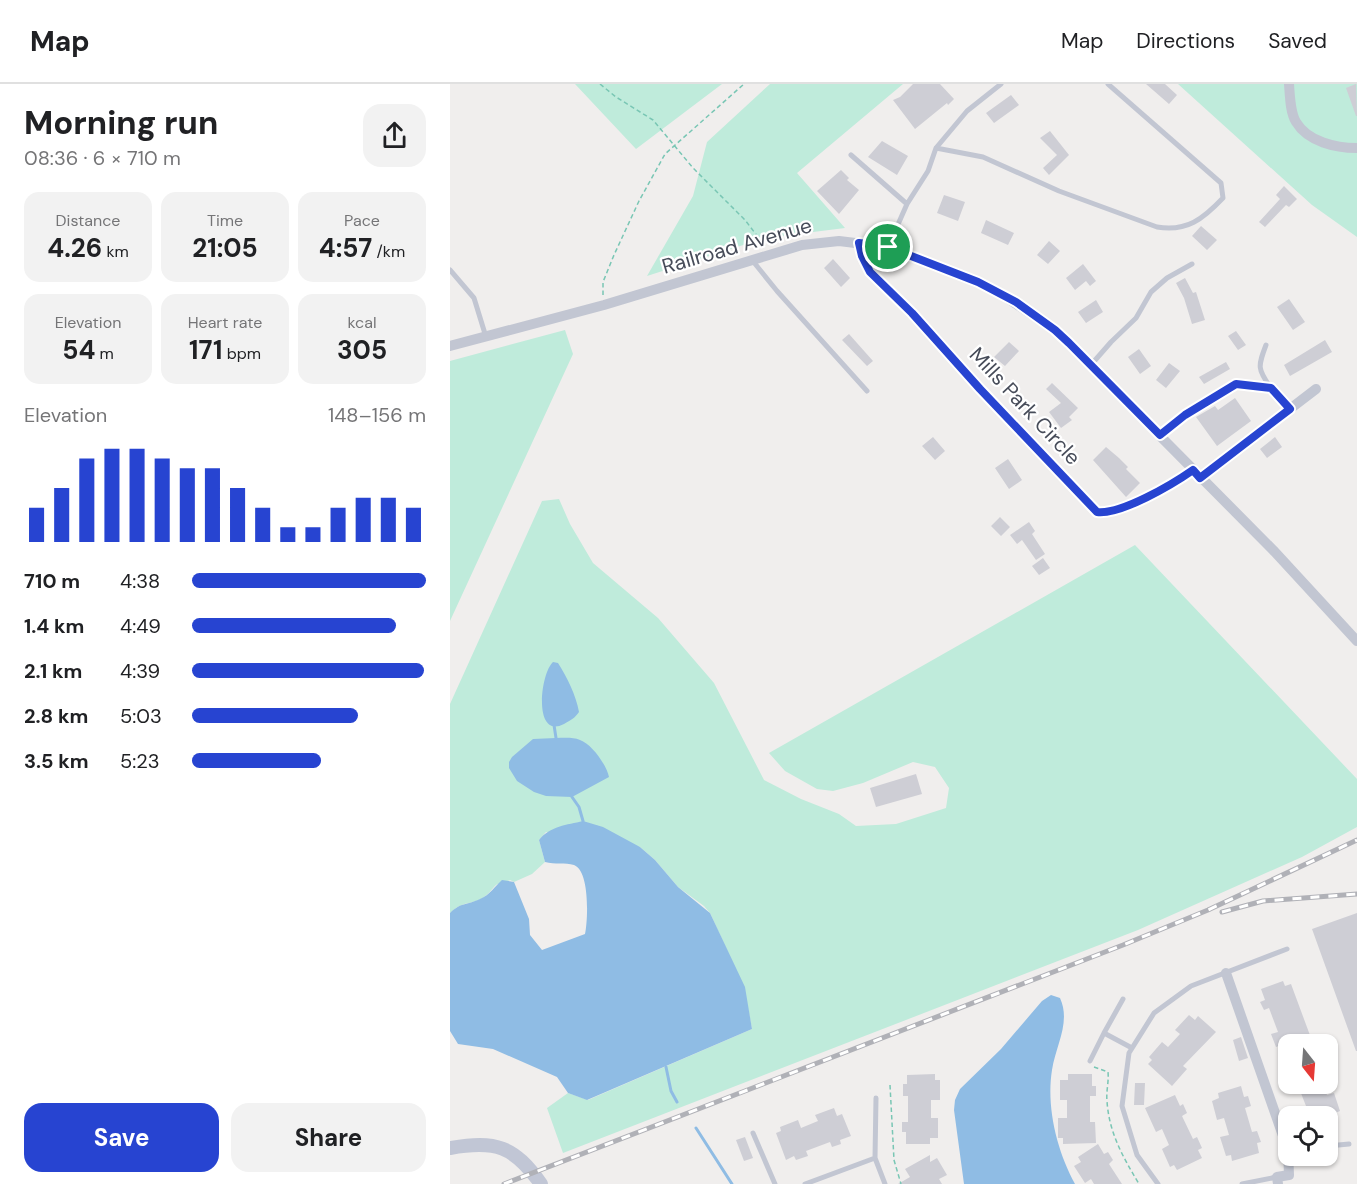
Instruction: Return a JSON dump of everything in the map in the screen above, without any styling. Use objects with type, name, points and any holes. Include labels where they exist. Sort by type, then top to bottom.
[{"type":"street","points":[[1289,84],[1295,121],[1302,129],[1329,144],[1357,148]]},
{"type":"street","name":"Railroad Avenue","points":[[450,346],[604,305],[813,243],[839,241],[888,247],[978,282],[1000,293],[1055,330],[1274,550],[1357,641]]},
{"type":"street","name":"Mills Park Circle","points":[[859,243],[862,256],[870,272],[912,313],[980,389],[1097,512],[1111,513],[1197,474],[1316,389]]},
{"type":"street","points":[[1160,435],[1185,415],[1236,384]]},
{"type":"street","points":[[1226,973],[1278,1121]]},
{"type":"street","points":[[450,1148],[484,1144],[508,1150],[518,1156],[541,1184]]},
{"type":"street","points":[[1277,1180],[1291,1179]]},
{"type":"lane","points":[[888,247],[907,204],[928,171],[936,148],[967,111],[1001,84]]},
{"type":"lane","points":[[936,148],[983,158],[1059,191],[1157,227],[1173,230],[1209,213],[1223,198],[1221,183],[1108,84]]},
{"type":"lane","points":[[851,155],[907,204]]},
{"type":"lane","points":[[752,261],[867,391]]},
{"type":"lane","points":[[1090,366],[1136,318],[1151,292],[1167,278],[1192,264]]},
{"type":"lane","points":[[450,270],[474,298],[486,337]]},
{"type":"lane","points":[[1266,345],[1259,362],[1259,370],[1271,388],[1290,409]]},
{"type":"lane","points":[[1236,384],[1271,388]]},
{"type":"lane","points":[[1158,1184],[1137,1155],[1122,1106],[1129,1053],[1154,1013],[1191,986],[1287,949]]},
{"type":"lane","points":[[1090,1061],[1123,999]]},
{"type":"lane","points":[[1104,1033],[1132,1048]]},
{"type":"lane","points":[[876,1098],[875,1158],[885,1184]]},
{"type":"lane","points":[[753,1132],[775,1184]]},
{"type":"lane","points":[[1338,1145],[1349,1144]]},
{"type":"lane","points":[[805,1184],[875,1158]]},
{"type":"lane","points":[[1242,1184],[1277,1180]]},
{"type":"path","points":[[600,84],[653,120],[673,146],[745,220],[771,254]]},
{"type":"path","points":[[604,305],[603,282],[652,175],[665,154],[744,84]]},
{"type":"path","points":[[1090,1061],[1089,1065],[1108,1072],[1107,1104],[1113,1135],[1121,1155],[1139,1184]]},
{"type":"path","points":[[890,1085],[894,1160],[901,1184]]},
{"type":"green space","points":[[575,84],[722,84],[636,149]]},
{"type":"green space","points":[[770,84],[903,84],[797,173],[845,228],[765,238],[647,276],[693,196],[707,142]]},
{"type":"green space","points":[[1178,84],[1357,84],[1357,237],[1312,205]]},
{"type":"green space","points":[[565,330],[573,354],[450,621],[450,361]]},
{"type":"green space","points":[[559,499],[570,524],[593,563],[658,618],[714,683],[764,780],[801,799],[839,814],[856,826],[896,824],[946,808],[949,788],[935,767],[913,762],[863,783],[833,791],[817,789],[785,771],[769,753],[1135,545],[1357,779],[1357,827],[1302,857],[1138,930],[563,1153],[547,1108],[568,1093],[588,1100],[752,1029],[744,987],[710,913],[678,887],[655,860],[640,847],[546,832],[539,840],[545,862],[532,874],[514,882],[510,880],[497,884],[481,899],[462,905],[450,913],[450,704],[542,501]]},
{"type":"water","points":[[553,662],[558,663],[568,680],[579,712],[566,723],[554,726],[547,723],[543,715],[542,704],[545,679]]},
{"type":"water","points":[[574,738],[585,742],[598,756],[609,777],[572,797],[546,796],[534,792],[517,781],[509,768],[512,757],[533,739]]},
{"type":"water","points":[[583,821],[603,827],[640,847],[655,860],[678,887],[710,913],[745,987],[752,1029],[587,1100],[568,1093],[557,1077],[493,1049],[458,1044],[450,1031],[450,913],[461,905],[484,897],[502,880],[514,882],[529,919],[530,935],[542,950],[585,934],[587,896],[583,876],[574,865],[545,862],[539,840],[554,829]]},
{"type":"water","points":[[1051,995],[1060,998],[1064,1016],[1062,1034],[1052,1070],[1052,1114],[1058,1143],[1075,1184],[964,1184],[954,1110],[960,1089],[1001,1049],[1042,1001]]},
{"type":"building","points":[[913,84],[940,84],[954,99],[915,129],[893,100],[900,97]]},
{"type":"building","points":[[1146,84],[1165,84],[1177,95],[1169,104]]},
{"type":"building","points":[[1356,84],[1357,116],[1346,88]]},
{"type":"building","points":[[1011,95],[1019,105],[994,123],[986,113]]},
{"type":"building","points":[[1050,131],[1069,155],[1049,175],[1043,168],[1057,155],[1040,138]]},
{"type":"building","points":[[882,141],[908,156],[897,175],[868,157]]},
{"type":"building","points":[[841,170],[849,178],[847,180],[859,190],[839,214],[817,191]]},
{"type":"building","points":[[1284,186],[1297,199],[1289,207],[1286,205],[1265,227],[1259,222],[1280,199],[1276,195]]},
{"type":"building","points":[[944,195],[965,202],[958,221],[937,213]]},
{"type":"building","points":[[986,220],[1014,233],[1008,245],[981,233]]},
{"type":"building","points":[[1201,226],[1217,240],[1207,250],[1192,236]]},
{"type":"building","points":[[1049,241],[1060,251],[1048,264],[1037,255]]},
{"type":"building","points":[[833,259],[850,278],[841,287],[824,268]]},
{"type":"building","points":[[1083,264],[1096,281],[1090,286],[1086,281],[1075,290],[1066,278]]},
{"type":"building","points":[[1185,278],[1193,293],[1196,292],[1205,320],[1192,324],[1184,298],[1176,283]]},
{"type":"building","points":[[1289,299],[1305,322],[1293,330],[1277,307]]},
{"type":"building","points":[[1096,300],[1103,312],[1086,323],[1078,312]]},
{"type":"building","points":[[1236,331],[1246,345],[1238,350],[1228,336]]},
{"type":"building","points":[[849,334],[873,361],[867,366],[842,340]]},
{"type":"building","points":[[1325,340],[1332,352],[1290,376],[1284,365]]},
{"type":"building","points":[[1009,342],[1019,351],[1005,366],[994,357]]},
{"type":"building","points":[[1139,349],[1151,366],[1140,374],[1128,357]]},
{"type":"building","points":[[1226,362],[1230,369],[1204,384],[1199,377]]},
{"type":"building","points":[[1169,363],[1180,371],[1166,388],[1156,380]]},
{"type":"building","points":[[1052,383],[1078,408],[1069,417],[1072,420],[1061,428],[1049,412],[1061,403],[1046,389]]},
{"type":"building","points":[[1235,398],[1251,421],[1217,446],[1196,417],[1215,406],[1218,410]]},
{"type":"building","points":[[933,437],[945,451],[935,460],[922,446]]},
{"type":"building","points":[[1275,437],[1282,447],[1267,458],[1260,449]]},
{"type":"building","points":[[1106,447],[1128,467],[1126,469],[1140,483],[1126,497],[1093,460]]},
{"type":"building","points":[[1008,459],[1022,480],[1009,489],[995,468]]},
{"type":"building","points":[[1000,517],[1010,527],[1001,536],[991,526]]},
{"type":"building","points":[[1029,522],[1035,531],[1032,534],[1045,554],[1036,560],[1022,540],[1017,544],[1010,535]]},
{"type":"building","points":[[1043,558],[1050,568],[1039,575],[1032,566]]},
{"type":"building","points":[[916,774],[922,794],[876,807],[870,788]]},
{"type":"building","points":[[1357,913],[1357,1051],[1356,1051],[1312,929]]},
{"type":"building","points":[[1283,981],[1285,986],[1291,984],[1310,1034],[1278,1034],[1278,1046],[1276,1047],[1271,1034],[1278,1032],[1269,1008],[1264,1010],[1260,1002],[1265,1000],[1261,989]]},
{"type":"building","points":[[1189,1015],[1195,1020],[1198,1016],[1216,1032],[1183,1066],[1187,1069],[1172,1086],[1148,1064],[1152,1060],[1149,1057],[1162,1042],[1168,1047],[1180,1034],[1175,1030]]},
{"type":"building","points":[[1241,1037],[1248,1058],[1239,1061],[1233,1040]]},
{"type":"building","points":[[935,1074],[935,1080],[940,1080],[940,1100],[931,1100],[931,1118],[938,1118],[938,1138],[930,1138],[930,1144],[906,1144],[906,1132],[902,1132],[902,1122],[908,1122],[908,1096],[903,1096],[903,1084],[907,1084],[907,1075]]},
{"type":"building","points":[[1068,1074],[1092,1074],[1092,1086],[1096,1086],[1096,1096],[1090,1096],[1090,1122],[1095,1122],[1096,1143],[1063,1144],[1063,1138],[1058,1138],[1058,1118],[1067,1118],[1067,1100],[1060,1100],[1060,1080],[1068,1080]]},
{"type":"building","points":[[1135,1083],[1145,1083],[1144,1105],[1134,1105]]},
{"type":"building","points":[[1241,1086],[1244,1097],[1248,1096],[1251,1106],[1245,1108],[1252,1132],[1257,1131],[1261,1142],[1257,1143],[1259,1153],[1232,1161],[1231,1155],[1226,1156],[1220,1137],[1229,1135],[1224,1118],[1217,1120],[1212,1101],[1219,1098],[1218,1093]]},
{"type":"building","points":[[1301,1094],[1334,1094],[1340,1111],[1338,1112],[1338,1106],[1306,1106]]},
{"type":"building","points":[[1175,1095],[1180,1106],[1183,1104],[1187,1113],[1182,1116],[1193,1139],[1197,1137],[1202,1148],[1198,1150],[1202,1158],[1177,1170],[1174,1165],[1170,1167],[1162,1149],[1169,1145],[1162,1129],[1156,1132],[1145,1108]]},
{"type":"building","points":[[834,1108],[837,1116],[842,1114],[851,1136],[840,1140],[841,1144],[832,1147],[830,1142],[806,1151],[808,1156],[796,1160],[794,1156],[786,1160],[776,1133],[781,1131],[780,1127],[798,1120],[801,1128],[818,1121],[815,1115]]},
{"type":"building","points":[[745,1137],[753,1158],[744,1161],[736,1140]]},
{"type":"building","points":[[1098,1144],[1104,1154],[1108,1152],[1113,1160],[1109,1164],[1122,1184],[1094,1184],[1091,1179],[1085,1183],[1074,1166],[1081,1162],[1078,1157]]},
{"type":"building","points":[[930,1155],[930,1162],[937,1158],[947,1175],[939,1179],[942,1184],[898,1184],[910,1177],[905,1169]]},
{"type":"waterway","points":[[554,725],[556,738]]},
{"type":"waterway","points":[[572,797],[579,807],[583,821]]},
{"type":"waterway","points":[[666,1067],[671,1091],[677,1102]]},
{"type":"waterway","points":[[696,1128],[732,1184]]},
{"type":"railway","points":[[504,1184],[1123,945],[1208,910],[1357,840]]},
{"type":"railway","points":[[1222,912],[1263,901],[1357,894]]},
{"type":"route","points":[[859,243],[888,247],[978,282],[1016,302],[1055,330],[1160,435],[1185,415],[1236,384],[1271,388],[1290,409],[1200,478],[1193,470],[1172,485],[1111,513],[1097,512],[980,389],[912,313],[870,272],[862,256],[859,243]]}]
